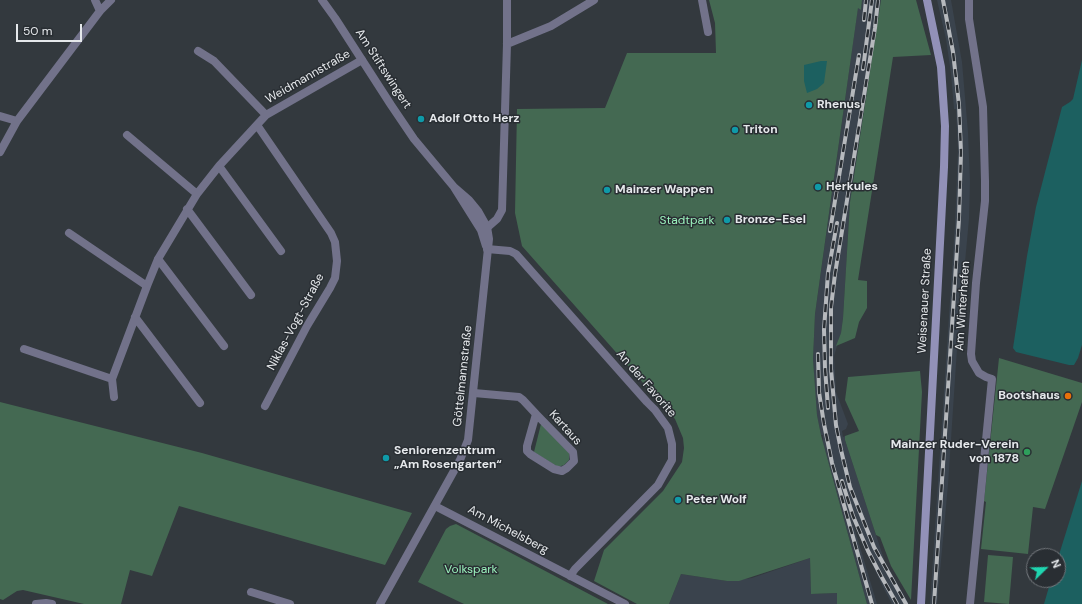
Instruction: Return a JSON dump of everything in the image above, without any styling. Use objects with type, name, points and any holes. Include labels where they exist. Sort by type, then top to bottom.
[{"type":"main road","name":"Weisenauer Straße","points":[[921,604],[945,126],[942,80],[935,34],[927,0]]},
{"type":"street","points":[[95,0],[100,11]]},
{"type":"street","points":[[0,152],[17,121],[100,11],[110,0]]},
{"type":"street","name":"Am Stiftswingert","points":[[322,0],[336,18],[386,99],[414,139],[454,187],[469,200],[478,211],[484,229]]},
{"type":"street","points":[[484,229],[497,219],[502,210],[507,0]]},
{"type":"street","points":[[507,44],[551,26],[594,0]]},
{"type":"street","points":[[702,0],[708,32]]},
{"type":"street","name":"Am Winterhafen","points":[[969,0],[969,19],[983,107],[985,181],[985,201],[976,283],[971,354],[972,362],[979,373],[992,379],[970,604]]},
{"type":"street","name":"Weidmannstraße","points":[[198,51],[214,61],[266,115]]},
{"type":"street","name":"Weidmannstraße","points":[[114,397],[112,379],[158,259],[197,194],[219,166],[266,115],[362,60]]},
{"type":"street","points":[[0,116],[17,121]]},
{"type":"street","name":"Niklas-Vogt-Straße","points":[[257,125],[331,233],[335,242],[337,260],[335,278],[307,326],[265,406]]},
{"type":"street","points":[[127,135],[197,194]]},
{"type":"street","points":[[219,166],[281,251]]},
{"type":"street","points":[[187,209],[251,295]]},
{"type":"street","name":"Göttelmannstraße","points":[[380,604],[464,452],[468,440],[489,239],[484,229]]},
{"type":"street","points":[[69,233],[147,286]]},
{"type":"street","name":"An der Favorite","points":[[487,249],[510,251],[516,254],[655,410],[668,428],[672,444],[672,460],[658,485],[575,569],[570,576]]},
{"type":"street","points":[[158,259],[224,346]]},
{"type":"street","points":[[135,317],[200,403]]},
{"type":"street","points":[[24,349],[112,379]]},
{"type":"street","name":"Kartaus","points":[[474,392],[522,398],[573,452],[574,461],[562,471],[554,469],[527,451],[536,414]]},
{"type":"street","name":"Am Michelsberg","points":[[435,506],[624,604]]},
{"type":"street","points":[[251,592],[290,604]]},
{"type":"street","points":[[36,604],[52,604]]},
{"type":"shaded area","points":[[862,0],[881,0],[850,202],[843,318],[841,333],[834,356],[836,392],[848,424],[846,429],[842,431],[843,437],[845,436],[845,440],[885,562],[909,604],[892,604],[852,520],[877,604],[867,604],[823,443],[823,435],[821,435],[817,415],[814,377],[813,359],[815,314],[858,7],[861,10]]},
{"type":"shaded area","points":[[937,0],[951,0],[962,62],[968,132],[970,182],[969,219],[937,604],[930,604],[955,225],[958,149],[956,109],[954,109],[946,39]]},
{"type":"shaded area","points":[[810,558],[811,594],[837,593],[837,604],[669,604],[681,574],[727,581],[752,578]]},
{"type":"green space","name":"Stadtpark","points":[[709,0],[862,0],[861,10],[858,8],[815,314],[813,359],[817,415],[821,435],[867,604],[837,604],[837,593],[811,594],[810,558],[739,581],[727,581],[681,574],[669,604],[637,604],[594,581],[604,550],[663,491],[682,462],[684,448],[683,438],[675,419],[522,246],[515,213],[517,109],[605,108],[627,53],[716,53],[715,23]]},
{"type":"green space","points":[[881,0],[916,0],[931,55],[893,57],[858,280],[867,281],[867,308],[859,322],[855,338],[836,346],[841,333],[843,318],[850,202]]},
{"type":"green space","name":"Mainzer Ruder-Verein von 1878","points":[[999,358],[1082,383],[1082,402],[1045,509],[1033,507],[1029,548],[1026,548],[1026,554],[981,549],[986,502],[984,501]]},
{"type":"green space","points":[[920,371],[922,392],[911,600],[891,566],[880,537],[876,535],[845,440],[845,436],[859,431],[845,400],[848,377]]},
{"type":"green space","points":[[0,402],[202,453],[412,513],[385,565],[179,506],[152,576],[130,570],[121,604],[84,604],[23,590],[17,591],[3,600],[0,599]]},
{"type":"green space","points":[[541,424],[569,453],[569,460],[564,465],[558,467],[534,452]]},
{"type":"green space","name":"Volkspark","points":[[456,524],[608,604],[464,604],[418,582],[446,529]]},
{"type":"green space","points":[[988,555],[1013,557],[1009,604],[984,602]]},
{"type":"water","points":[[1082,60],[1082,345],[1074,365],[1069,365],[1016,352],[1013,348],[1036,207],[1062,107],[1073,99]]},
{"type":"water","points":[[827,61],[824,83],[817,89],[807,93],[804,81],[804,65]]},
{"type":"water","points":[[1082,481],[1082,604],[1044,604],[1049,588],[1066,588],[1066,548],[1061,548]]},
{"type":"railway","points":[[864,20],[866,0]]},
{"type":"railway","points":[[863,69],[872,0]]},
{"type":"railway","points":[[878,0],[875,28],[835,274],[831,307],[831,369],[836,425],[850,487],[874,547],[906,604]]},
{"type":"railway","points":[[934,604],[959,218],[961,152],[959,105],[953,52],[943,0]]},
{"type":"railway","points":[[830,231],[859,55]]},
{"type":"railway","points":[[828,408],[824,330],[828,273],[837,223]]},
{"type":"railway","points":[[818,354],[819,392],[832,463],[872,604]]},
{"type":"railway","points":[[842,481],[853,516],[868,551],[897,604]]},
{"type":"place","name":"Rhenus","points":[[809,105]]},
{"type":"place","name":"Adolf Otto Herz","points":[[421,119]]},
{"type":"place","name":"Triton","points":[[735,130]]},
{"type":"place","name":"Herkules","points":[[818,187]]},
{"type":"place","name":"Mainzer Wappen","points":[[607,190]]},
{"type":"place","name":"Bronze-Esel","points":[[727,220]]},
{"type":"place","name":"Bootshaus","points":[[1068,396]]},
{"type":"place","name":"Mainzer Ruder-Verein von 1878","points":[[1027,452]]},
{"type":"place","name":"Seniorenzentrum „Am Rosengarten“","points":[[386,458]]},
{"type":"place","name":"Peter Wolf","points":[[678,500]]}]
